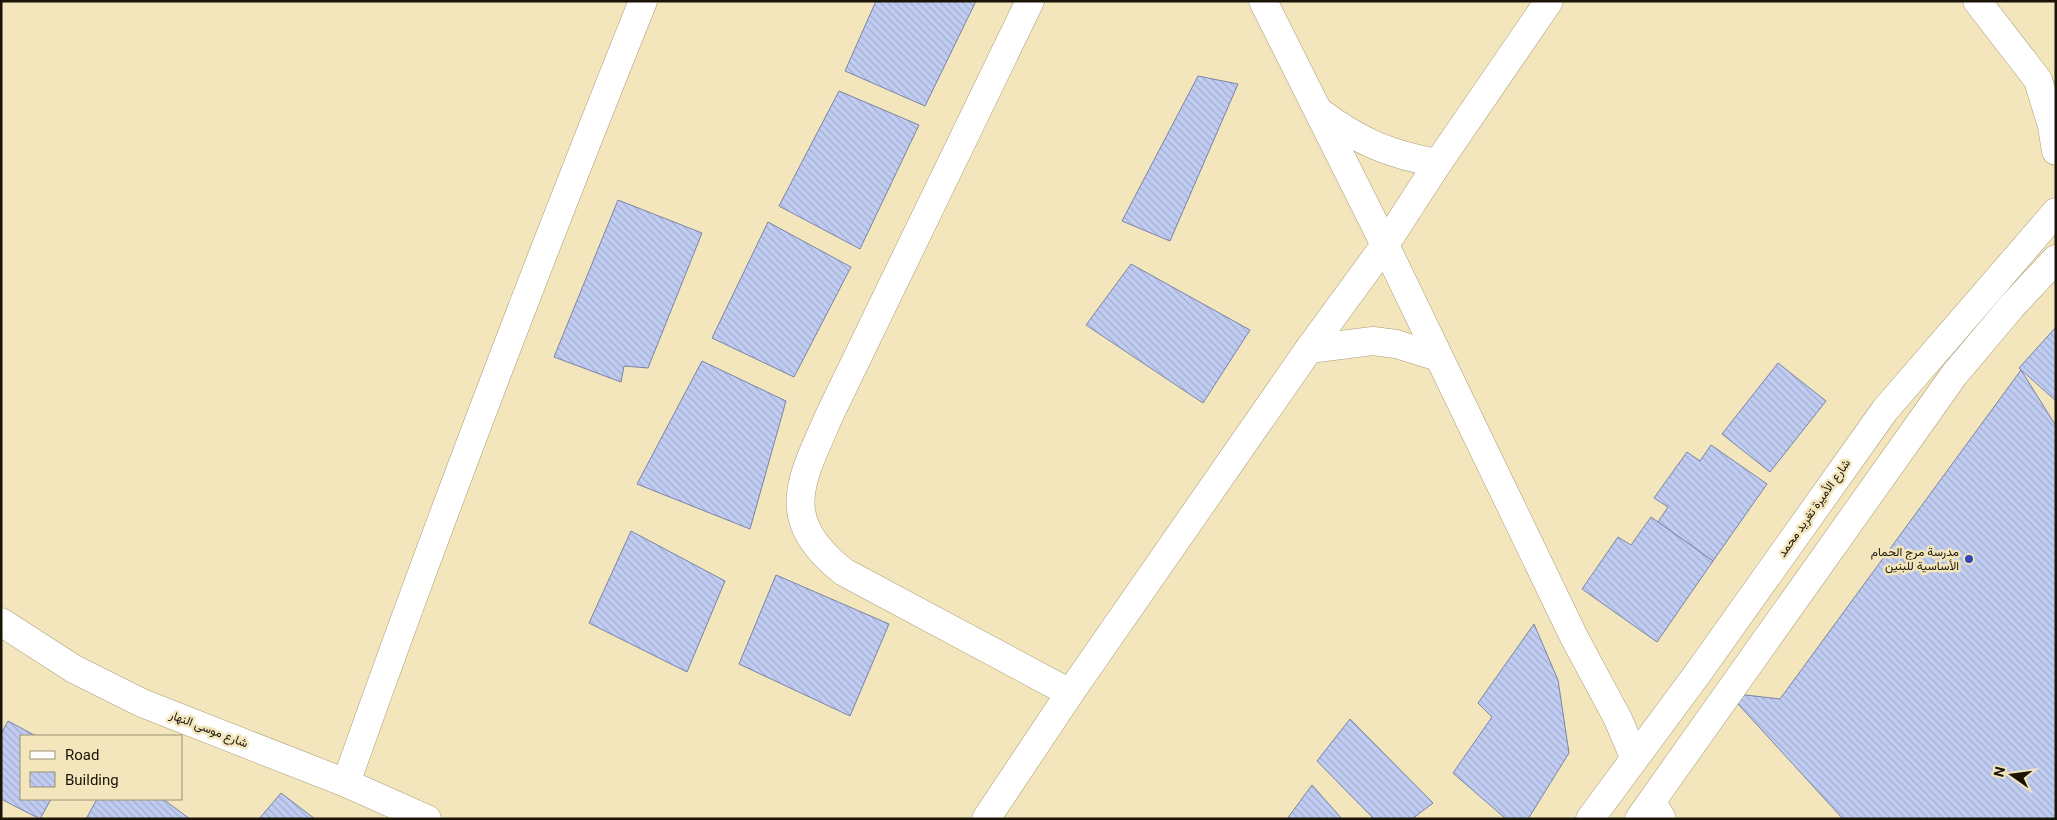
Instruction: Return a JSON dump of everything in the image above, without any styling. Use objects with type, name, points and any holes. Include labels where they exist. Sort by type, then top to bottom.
[{"type":"street","points":[[346,783],[420,573],[537,266],[643,1]]},
{"type":"street","points":[[1030,1],[830,414],[803,476],[801,503],[803,521],[812,541],[824,556],[844,572],[1070,693]]},
{"type":"street","points":[[1263,1],[1320,112],[1569,628],[1618,720],[1634,757]]},
{"type":"street","points":[[986,819],[1070,693],[1309,349],[1385,246],[1438,163],[1549,1]]},
{"type":"street","points":[[1977,1],[2047,84],[2056,151]]},
{"type":"street","points":[[1320,112],[1346,132],[1375,147],[1406,158],[1438,163]]},
{"type":"street","points":[[2056,202],[2056,212]]},
{"type":"street","name":"شارع الأميرة تغريد محمد","points":[[1590,819],[1698,673],[1885,410],[2056,212]]},
{"type":"street","points":[[1651,813],[1954,375],[2012,306],[2056,259]]},
{"type":"street","points":[[1309,349],[1373,341],[1396,344],[1438,357]]},
{"type":"street","name":"شارع موسى النهار","points":[[1,622],[74,669],[142,703],[346,783],[427,819]]},
{"type":"building","points":[[876,1],[976,1],[925,106],[845,71]]},
{"type":"building","points":[[1198,76],[1238,84],[1170,241],[1122,221]]},
{"type":"building","points":[[839,91],[919,125],[860,249],[779,206]]},
{"type":"building","points":[[618,200],[702,233],[648,368],[624,366],[621,382],[554,357]]},
{"type":"building","points":[[768,222],[851,267],[794,377],[712,338]]},
{"type":"building","points":[[1131,264],[1250,330],[1203,403],[1086,325]]},
{"type":"building","points":[[2056,327],[2056,401],[2019,368]]},
{"type":"building","points":[[702,361],[786,401],[750,529],[637,484]]},
{"type":"building","points":[[1778,363],[1826,401],[1770,472],[1722,434]]},
{"type":"building","name":"مدرسة مرج الحمام الأساسية للبنين","points":[[2021,370],[2056,426],[2056,819],[1843,819],[1728,693],[1780,699]]},
{"type":"building","points":[[1711,445],[1767,484],[1713,561],[1658,522],[1668,507],[1654,498],[1687,452],[1700,461]]},
{"type":"building","points":[[1651,517],[1713,561],[1657,642],[1582,589],[1618,537],[1631,545]]},
{"type":"building","points":[[631,531],[725,581],[687,672],[589,623]]},
{"type":"building","points":[[776,575],[889,624],[850,716],[739,664]]},
{"type":"building","points":[[1534,624],[1558,680],[1569,753],[1528,819],[1506,819],[1453,773],[1492,717],[1478,703]]},
{"type":"building","points":[[1350,719],[1433,803],[1412,819],[1374,819],[1317,761]]},
{"type":"building","points":[[8,721],[34,735],[20,735],[20,800],[50,800],[40,819],[1,799],[1,734]]},
{"type":"building","points":[[1312,785],[1342,819],[1287,819]]},
{"type":"building","points":[[281,793],[315,819],[259,819]]},
{"type":"building","points":[[96,800],[164,800],[190,819],[86,819]]},
{"type":"place","name":"مدرسة مرج الحمام الأساسية للبنين","points":[[1969,559]]}]
